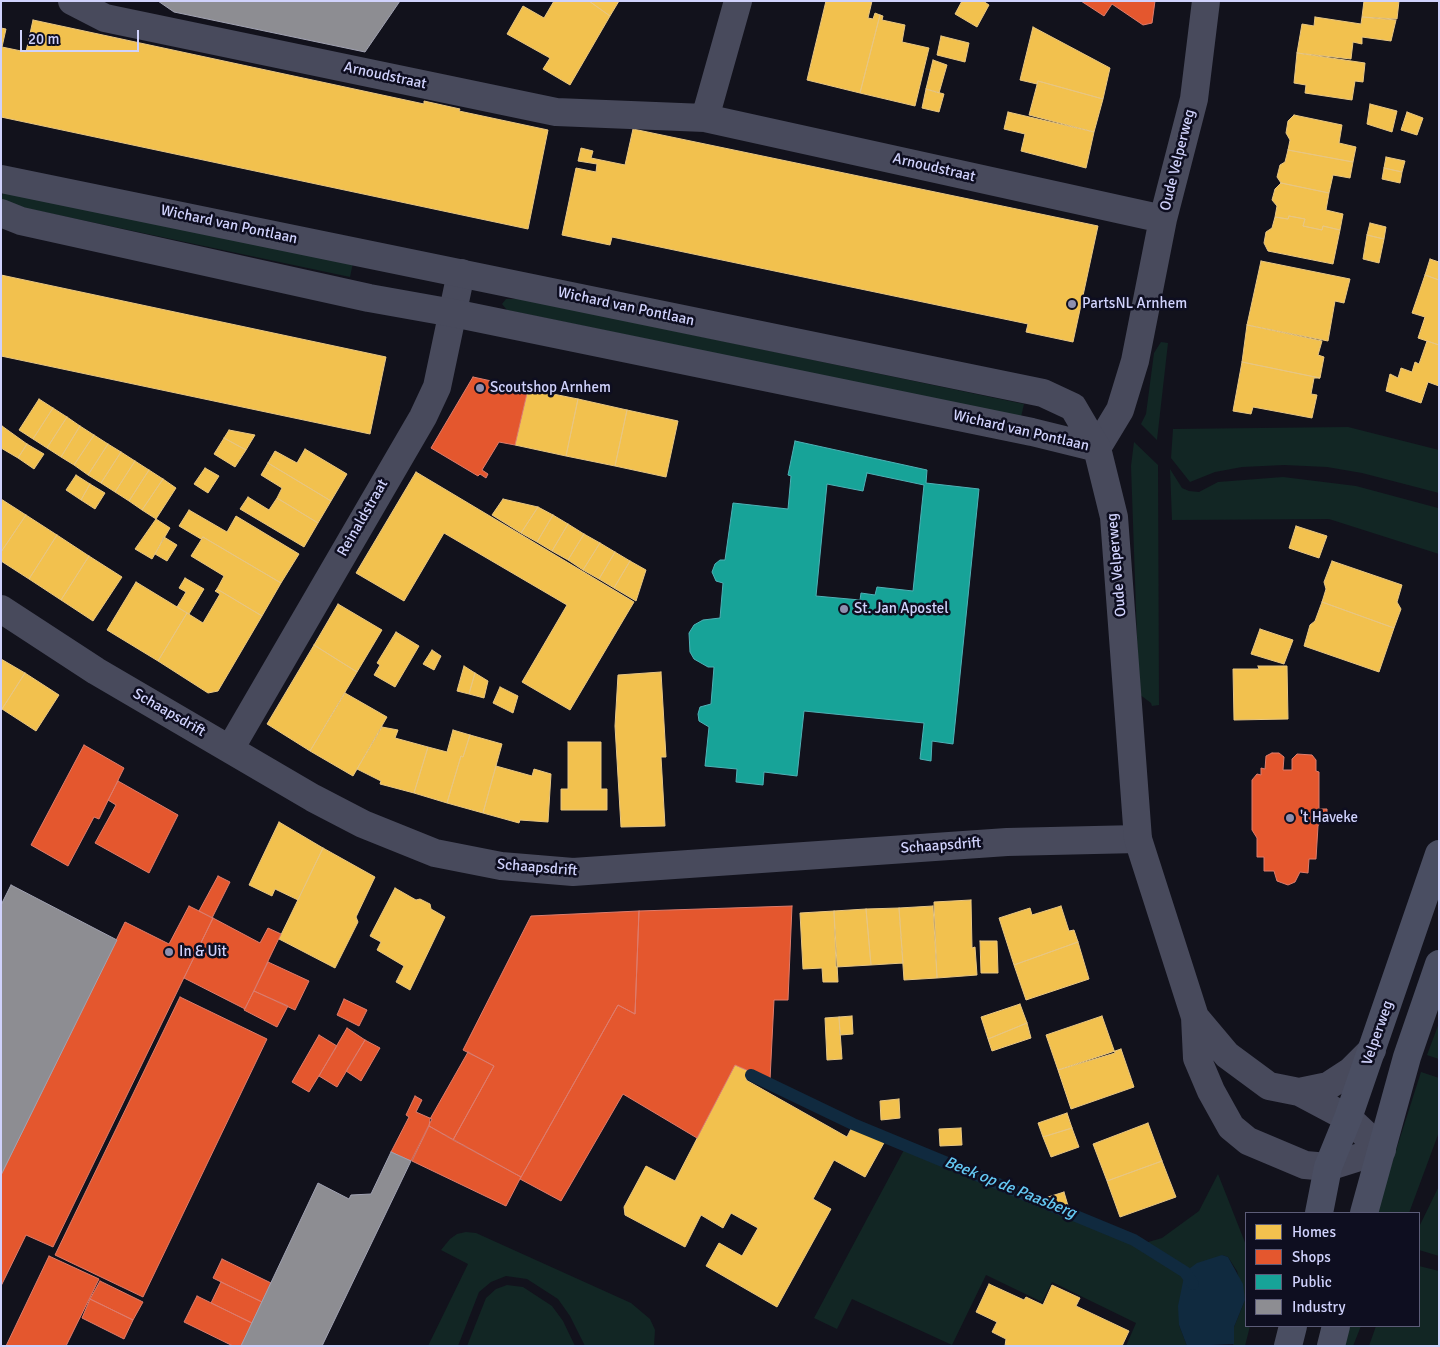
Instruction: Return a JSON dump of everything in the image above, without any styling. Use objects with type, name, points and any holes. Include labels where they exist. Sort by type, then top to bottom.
[{"type":"main road","name":"Velperweg","points":[[1319,1212],[1328,1167],[1348,1118],[1439,854]]},
{"type":"main road","points":[[1364,1212],[1407,1057],[1439,964]]},
{"type":"main road","points":[[1288,1346],[1293,1327]]},
{"type":"main road","points":[[1331,1346],[1336,1327]]},
{"type":"street","name":"Arnoudstraat","points":[[72,1],[105,18],[556,112],[705,118],[1163,219]]},
{"type":"street","points":[[705,118],[738,1]]},
{"type":"street","name":"Oude Velperweg","points":[[1195,1017],[1227,1055],[1269,1086],[1299,1092],[1348,1118],[1382,1150],[1328,1167],[1305,1165],[1248,1141],[1231,1127],[1211,1091],[1197,1058],[1195,1017],[1138,839],[1114,517],[1097,448],[1120,410],[1130,378],[1163,219],[1194,99],[1206,1]]},
{"type":"street","name":"Wichard van Pontlaan","points":[[1,179],[1043,392],[1073,407],[1097,448]]},
{"type":"street","name":"Wichard van Pontlaan","points":[[1,214],[21,221],[360,296],[453,313],[1032,432],[1097,448]]},
{"type":"street","name":"Reinaldstraat","points":[[230,749],[423,417],[437,387],[461,273]]},
{"type":"street","name":"Schaapsdrift","points":[[1,610],[96,671],[313,798],[363,824],[435,854],[502,866],[573,872],[1007,842],[1138,839]]},
{"type":"street","name":"Oude Velperweg","points":[[1299,1092],[1328,1086],[1351,1071],[1372,1050]]},
{"type":"green space","points":[[3,192],[353,263],[350,277],[6,204],[1,201]]},
{"type":"green space","points":[[506,299],[521,299],[1024,404],[1021,417],[507,310],[502,304]]},
{"type":"green space","points":[[1161,342],[1168,343],[1157,440],[1141,424],[1146,414],[1154,353]]},
{"type":"green space","points":[[1348,427],[1439,450],[1439,493],[1362,473],[1327,467],[1284,465],[1242,467],[1215,472],[1190,482],[1171,458],[1173,429]]},
{"type":"green space","points":[[1134,442],[1158,465],[1159,705],[1152,706],[1151,703],[1139,694],[1131,466]]},
{"type":"green space","points":[[1170,469],[1182,488],[1189,491],[1199,492],[1218,482],[1283,477],[1356,486],[1438,508],[1439,554],[1329,519],[1172,520]]},
{"type":"green space","points":[[1439,1023],[1439,1059],[1427,1055]]},
{"type":"green space","points":[[1421,1072],[1439,1078],[1439,1132],[1409,1212],[1376,1212]]},
{"type":"green space","points":[[905,1148],[1145,1243],[1162,1238],[1199,1211],[1218,1174],[1245,1242],[1245,1300],[1237,1271],[1228,1257],[1222,1255],[1179,1325],[1187,1346],[1126,1346],[1136,1323],[1052,1282],[1042,1302],[986,1275],[952,1345],[852,1299],[837,1329],[814,1318]]},
{"type":"green space","points":[[1439,1186],[1439,1256],[1420,1250],[1420,1225]]},
{"type":"green space","points":[[466,1232],[476,1233],[631,1303],[650,1319],[655,1330],[654,1346],[585,1346],[570,1316],[558,1299],[527,1279],[506,1276],[491,1282],[479,1292],[458,1346],[428,1346],[468,1264],[441,1250],[450,1239],[457,1234]]},
{"type":"green space","points":[[1420,1266],[1439,1271],[1439,1346],[1369,1346],[1376,1327],[1420,1327]]},
{"type":"green space","points":[[507,1285],[523,1287],[552,1306],[563,1321],[575,1346],[467,1346],[486,1298],[496,1289]]},
{"type":"green space","points":[[1245,1300],[1245,1327],[1250,1327],[1245,1346],[1233,1346],[1234,1327]]},
{"type":"green space","points":[[1349,1327],[1361,1327],[1353,1346],[1344,1346]]},
{"type":"water","points":[[1222,1255],[1228,1257],[1243,1284],[1245,1300],[1234,1327],[1234,1344],[1187,1346],[1179,1325],[1178,1306],[1185,1272],[1197,1263]]},
{"type":"building: Homes","points":[[554,1],[589,1],[610,16],[570,85],[543,69],[550,58],[507,34],[523,6],[544,18]]},
{"type":"building: Homes","points":[[589,1],[619,1],[610,16]]},
{"type":"building: Homes","points":[[826,1],[872,1],[868,18],[873,19],[875,13],[880,15],[860,93],[807,80]]},
{"type":"building: Homes","points":[[962,1],[983,1],[989,5],[977,27],[955,14]]},
{"type":"building: Homes","points":[[1364,1],[1399,1],[1397,19],[1362,17]]},
{"type":"building: Homes","points":[[880,15],[883,16],[882,20],[905,25],[902,42],[929,48],[915,106],[860,93]]},
{"type":"building: Homes","points":[[1315,17],[1361,24],[1362,17],[1396,20],[1391,41],[1362,37],[1362,44],[1353,42],[1351,59],[1297,53],[1302,24],[1314,26]]},
{"type":"building: Homes","points":[[33,20],[424,104],[424,101],[460,109],[459,111],[548,130],[528,229],[1,117],[1,28],[6,29],[2,47],[26,52]]},
{"type":"building: Homes","points":[[1033,27],[1110,68],[1103,99],[1038,81],[1037,84],[1020,80]]},
{"type":"building: Homes","points":[[941,36],[969,43],[965,62],[937,55]]},
{"type":"building: Homes","points":[[1297,53],[1365,63],[1363,82],[1355,81],[1352,100],[1305,93],[1306,85],[1294,83]]},
{"type":"building: Homes","points":[[933,60],[947,65],[939,93],[926,89]]},
{"type":"building: Homes","points":[[1038,81],[1103,99],[1094,132],[1029,115]]},
{"type":"building: Homes","points":[[926,89],[944,94],[939,112],[922,108]]},
{"type":"building: Homes","points":[[1370,104],[1397,111],[1392,132],[1367,124]]},
{"type":"building: Homes","points":[[1008,112],[1094,132],[1086,168],[1021,151],[1025,134],[1004,129]]},
{"type":"building: Homes","points":[[1407,112],[1423,118],[1417,135],[1401,130]]},
{"type":"building: Homes","points":[[1294,115],[1342,125],[1339,143],[1356,147],[1353,162],[1288,150],[1290,140],[1286,133],[1288,121]]},
{"type":"building: Homes","points":[[633,129],[1098,226],[1073,342],[1026,332],[1028,324],[612,237],[610,245],[562,235],[576,168],[596,172],[597,164],[578,161],[581,148],[593,151],[591,158],[625,165]]},
{"type":"building: Homes","points":[[1288,150],[1353,162],[1350,178],[1333,175],[1329,193],[1281,183],[1277,177],[1280,165],[1285,162]]},
{"type":"building: Homes","points":[[1386,157],[1405,161],[1402,172],[1384,168]]},
{"type":"building: Homes","points":[[1384,168],[1402,172],[1400,183],[1382,179]]},
{"type":"building: Homes","points":[[1281,183],[1329,193],[1326,210],[1343,214],[1340,230],[1323,226],[1322,230],[1303,226],[1305,219],[1289,216],[1288,219],[1275,217],[1277,206],[1272,200],[1275,189]]},
{"type":"building: Homes","points":[[1289,216],[1305,219],[1303,226],[1322,230],[1323,226],[1340,230],[1333,264],[1268,251],[1264,243],[1266,232],[1272,228],[1275,217],[1288,219]]},
{"type":"building: Homes","points":[[1370,223],[1386,227],[1384,239],[1367,235]]},
{"type":"building: Homes","points":[[1367,235],[1384,239],[1379,263],[1363,259]]},
{"type":"building: Homes","points":[[1430,259],[1439,262],[1439,280],[1425,275]]},
{"type":"building: Homes","points":[[1261,261],[1350,279],[1344,303],[1335,301],[1328,341],[1247,325]]},
{"type":"building: Homes","points":[[1,275],[386,357],[370,434],[1,356]]},
{"type":"building: Homes","points":[[1425,275],[1439,280],[1439,345],[1418,338],[1425,317],[1412,313]]},
{"type":"building: Homes","points":[[1247,325],[1322,341],[1318,355],[1324,357],[1320,378],[1242,362]]},
{"type":"building: Homes","points":[[1427,341],[1439,345],[1439,386],[1428,382],[1421,403],[1386,391],[1390,374],[1398,378],[1401,368],[1412,372],[1415,362],[1419,364]]},
{"type":"building: Homes","points":[[1242,362],[1320,378],[1314,378],[1311,394],[1317,395],[1312,418],[1253,407],[1251,414],[1233,411]]},
{"type":"building: Homes","points":[[528,389],[578,399],[566,456],[515,445]]},
{"type":"building: Homes","points":[[39,399],[53,408],[33,439],[19,430]]},
{"type":"building: Homes","points":[[578,399],[627,410],[615,466],[566,456]]},
{"type":"building: Homes","points":[[53,408],[67,417],[47,448],[33,439]]},
{"type":"building: Homes","points":[[627,410],[678,421],[666,477],[615,466]]},
{"type":"building: Homes","points":[[67,417],[80,426],[61,457],[47,448]]},
{"type":"building: Homes","points":[[2,426],[27,444],[18,458],[1,448]]},
{"type":"building: Homes","points":[[80,426],[94,435],[74,465],[61,457]]},
{"type":"building: Homes","points":[[229,430],[255,435],[246,450],[224,438]]},
{"type":"building: Homes","points":[[94,435],[108,444],[88,475],[74,465]]},
{"type":"building: Homes","points":[[224,438],[246,450],[235,467],[214,454]]},
{"type":"building: Homes","points":[[27,444],[44,454],[34,469],[18,458]]},
{"type":"building: Homes","points":[[108,444],[121,452],[101,483],[88,475]]},
{"type":"building: Homes","points":[[305,449],[347,474],[331,501],[268,463],[275,451],[297,463]]},
{"type":"building: Homes","points":[[121,452],[135,461],[115,492],[101,483]]},
{"type":"building: Homes","points":[[135,461],[149,470],[129,501],[115,492]]},
{"type":"building: Homes","points":[[268,463],[331,501],[318,523],[277,498],[282,488],[261,475]]},
{"type":"building: Homes","points":[[205,468],[219,476],[208,493],[194,484]]},
{"type":"building: Homes","points":[[149,470],[163,479],[142,510],[129,501]]},
{"type":"building: Homes","points":[[416,472],[634,602],[570,710],[522,682],[567,605],[444,533],[404,601],[356,573]]},
{"type":"building: Homes","points":[[76,475],[90,484],[81,500],[66,490]]},
{"type":"building: Homes","points":[[163,479],[176,488],[156,519],[142,510]]},
{"type":"building: Homes","points":[[90,484],[105,493],[95,509],[81,500]]},
{"type":"building: Homes","points":[[248,497],[269,510],[277,498],[318,523],[304,547],[240,509]]},
{"type":"building: Homes","points":[[1,499],[26,515],[1,552]]},
{"type":"building: Homes","points":[[503,499],[538,507],[521,533],[492,515]]},
{"type":"building: Homes","points":[[538,507],[553,515],[537,542],[521,533]]},
{"type":"building: Homes","points":[[189,510],[227,532],[236,516],[299,554],[281,583],[203,537],[201,539],[179,526]]},
{"type":"building: Homes","points":[[26,515],[57,535],[29,579],[1,561],[1,552]]},
{"type":"building: Homes","points":[[553,515],[568,524],[552,551],[537,542]]},
{"type":"building: Homes","points":[[156,519],[170,528],[152,559],[135,549]]},
{"type":"building: Homes","points":[[568,524],[584,534],[568,560],[552,551]]},
{"type":"building: Homes","points":[[1296,526],[1327,536],[1319,558],[1289,548]]},
{"type":"building: Homes","points":[[584,534],[600,543],[583,570],[568,560]]},
{"type":"building: Homes","points":[[57,535],[89,556],[61,600],[29,579]]},
{"type":"building: Homes","points":[[164,537],[177,545],[167,561],[155,554]]},
{"type":"building: Homes","points":[[203,537],[281,583],[262,616],[217,589],[224,576],[191,556]]},
{"type":"building: Homes","points":[[600,543],[615,552],[599,579],[583,570]]},
{"type":"building: Homes","points":[[615,552],[630,561],[614,588],[599,579]]},
{"type":"building: Homes","points":[[89,556],[122,577],[93,621],[61,600]]},
{"type":"building: Homes","points":[[630,561],[646,570],[636,601],[614,588]]},
{"type":"building: Homes","points":[[1332,561],[1402,585],[1397,602],[1401,609],[1394,628],[1322,602],[1326,589],[1324,582]]},
{"type":"building: Homes","points":[[185,578],[204,589],[189,614],[177,607],[186,592],[179,588]]},
{"type":"building: Homes","points":[[136,582],[187,613],[158,661],[107,630]]},
{"type":"building: Homes","points":[[217,589],[262,616],[218,691],[208,693],[158,661],[187,613],[203,623],[220,594],[215,591]]},
{"type":"building: Homes","points":[[1322,602],[1394,628],[1379,672],[1304,646],[1310,625],[1315,621]]},
{"type":"building: Homes","points":[[338,604],[382,630],[357,672],[314,645]]},
{"type":"building: Homes","points":[[1260,629],[1293,640],[1284,664],[1251,654]]},
{"type":"building: Homes","points":[[396,632],[419,646],[395,687],[374,675],[380,665],[377,663]]},
{"type":"building: Homes","points":[[314,645],[357,672],[310,751],[267,724]]},
{"type":"building: Homes","points":[[432,650],[441,656],[434,670],[423,664]]},
{"type":"building: Homes","points":[[1,659],[25,673],[2,709],[1,709]]},
{"type":"building: Homes","points":[[464,666],[475,673],[469,694],[457,691]]},
{"type":"building: Homes","points":[[1258,666],[1287,666],[1288,719],[1234,720],[1233,669],[1259,669]]},
{"type":"building: Homes","points":[[661,672],[666,757],[661,757],[665,826],[621,827],[615,726],[618,675]]},
{"type":"building: Homes","points":[[25,673],[59,695],[36,731],[2,709]]},
{"type":"building: Homes","points":[[475,673],[488,681],[484,698],[469,694]]},
{"type":"building: Homes","points":[[500,687],[518,696],[513,713],[493,703]]},
{"type":"building: Homes","points":[[345,693],[387,717],[353,776],[310,751]]},
{"type":"building: Homes","points":[[382,727],[398,730],[395,738],[428,747],[414,793],[380,784],[381,781],[357,769]]},
{"type":"building: Homes","points":[[453,730],[470,735],[463,757],[461,756],[447,803],[414,793],[428,747],[447,752]]},
{"type":"building: Homes","points":[[470,735],[502,744],[483,813],[447,803],[461,756],[463,757]]},
{"type":"building: Homes","points":[[568,742],[601,742],[601,789],[607,789],[607,810],[561,810],[561,789],[568,789]]},
{"type":"building: Homes","points":[[496,766],[532,776],[534,769],[551,774],[548,822],[520,820],[519,823],[483,813]]},
{"type":"building: Homes","points":[[279,822],[323,848],[298,900],[275,889],[272,896],[249,885]]},
{"type":"building: Homes","points":[[323,848],[375,877],[356,917],[358,922],[335,968],[279,939]]},
{"type":"building: Homes","points":[[395,888],[416,900],[420,899],[430,904],[431,909],[445,917],[410,990],[396,982],[404,966],[377,950],[381,942],[370,936]]},
{"type":"building: Homes","points":[[971,900],[972,948],[975,947],[977,975],[937,978],[934,902]]},
{"type":"building: Homes","points":[[933,906],[937,978],[904,980],[899,908]]},
{"type":"building: Homes","points":[[1061,906],[1069,931],[1074,930],[1078,942],[1014,965],[999,918],[1030,908],[1032,915]]},
{"type":"building: Homes","points":[[899,908],[903,963],[871,965],[866,909]]},
{"type":"building: Homes","points":[[866,909],[871,965],[836,967],[834,911]]},
{"type":"building: Homes","points":[[834,911],[838,982],[823,982],[822,968],[803,969],[800,913]]},
{"type":"building: Homes","points":[[980,941],[997,941],[998,973],[981,973]]},
{"type":"building: Homes","points":[[1078,942],[1089,979],[1026,1000],[1014,965]]},
{"type":"building: Homes","points":[[1020,1004],[1027,1023],[988,1039],[981,1017]]},
{"type":"building: Homes","points":[[852,1016],[853,1034],[840,1035],[839,1017]]},
{"type":"building: Homes","points":[[1102,1016],[1115,1053],[1058,1070],[1046,1035]]},
{"type":"building: Homes","points":[[839,1017],[842,1059],[827,1060],[825,1018]]},
{"type":"building: Homes","points":[[1027,1023],[1031,1038],[992,1051],[988,1039]]},
{"type":"building: Homes","points":[[1121,1049],[1134,1087],[1071,1109],[1058,1070]]},
{"type":"building: Homes","points":[[735,1065],[750,1072],[746,1080],[847,1137],[852,1127],[885,1141],[865,1177],[834,1160],[813,1199],[831,1209],[777,1307],[706,1266],[719,1243],[742,1256],[758,1228],[731,1213],[723,1228],[701,1215],[685,1247],[625,1215],[624,1207],[646,1166],[675,1181]]},
{"type":"building: Homes","points":[[899,1099],[900,1118],[881,1120],[880,1101]]},
{"type":"building: Homes","points":[[1067,1113],[1072,1128],[1043,1137],[1038,1123]]},
{"type":"building: Homes","points":[[1148,1123],[1162,1161],[1107,1181],[1093,1144]]},
{"type":"building: Homes","points":[[961,1128],[962,1145],[940,1146],[939,1129]]},
{"type":"building: Homes","points":[[1072,1128],[1079,1147],[1051,1157],[1043,1137]]},
{"type":"building: Homes","points":[[1162,1161],[1176,1197],[1120,1217],[1107,1181]]},
{"type":"building: Homes","points":[[1064,1192],[1069,1209],[1045,1198]]},
{"type":"building: Homes","points":[[989,1284],[1024,1300],[1026,1297],[1043,1305],[1052,1285],[1080,1298],[1076,1306],[1129,1331],[1122,1346],[1005,1346],[1006,1339],[992,1332],[997,1322],[976,1312]]},
{"type":"building: Shops","points":[[1081,1],[1155,1],[1152,23],[1143,25],[1112,4],[1104,16]]},
{"type":"building: Shops","points":[[473,377],[528,389],[515,445],[499,442],[482,470],[488,474],[486,478],[480,474],[478,476],[431,448]]},
{"type":"building: Shops","points":[[84,745],[124,768],[99,819],[94,817],[68,866],[31,845]]},
{"type":"building: Shops","name":"'t Haveke","points":[[1272,753],[1279,753],[1284,757],[1283,770],[1292,770],[1292,759],[1297,754],[1312,755],[1316,760],[1316,771],[1319,772],[1319,809],[1327,809],[1327,822],[1320,822],[1318,826],[1316,859],[1309,859],[1308,873],[1300,872],[1295,882],[1288,885],[1277,881],[1274,871],[1264,871],[1264,857],[1257,857],[1257,838],[1252,830],[1252,780],[1257,774],[1261,775],[1261,768],[1265,769],[1266,756]]},
{"type":"building: Shops","points":[[118,781],[178,815],[149,873],[95,843],[116,805],[108,800]]},
{"type":"building: Shops","points":[[218,876],[230,882],[212,918],[199,911]]},
{"type":"building: Shops","points":[[189,906],[213,918],[53,1247],[26,1235],[1,1286],[1,1175],[125,922],[169,944]]},
{"type":"building: Shops","points":[[792,906],[788,1000],[774,1000],[770,1080],[735,1065],[697,1138],[623,1094],[561,1201],[520,1179],[618,1005],[635,1014],[639,911]]},
{"type":"building: Shops","points":[[639,911],[635,1014],[618,1005],[521,1177],[453,1140],[494,1066],[463,1050],[531,916]]},
{"type":"building: Shops","points":[[213,918],[260,943],[268,928],[281,934],[245,1009],[184,978]]},
{"type":"building: Shops","points":[[268,962],[309,981],[295,1010],[254,991]]},
{"type":"building: Shops","points":[[254,991],[288,1006],[277,1027],[244,1010]]},
{"type":"building: Shops","points":[[180,997],[267,1039],[143,1297],[55,1255]]},
{"type":"building: Shops","points":[[344,999],[367,1010],[359,1026],[337,1015]]},
{"type":"building: Shops","points":[[347,1028],[365,1040],[337,1087],[319,1076]]},
{"type":"building: Shops","points":[[319,1035],[337,1046],[309,1092],[292,1082]]},
{"type":"building: Shops","points":[[365,1040],[380,1048],[361,1081],[346,1071]]},
{"type":"building: Shops","points":[[468,1052],[494,1066],[453,1140],[429,1126],[430,1119]]},
{"type":"building: Shops","points":[[415,1096],[422,1100],[416,1112],[432,1119],[411,1161],[391,1152],[409,1117],[406,1115]]},
{"type":"building: Shops","points":[[429,1126],[521,1177],[506,1206],[412,1161]]},
{"type":"building: Shops","points":[[49,1256],[99,1279],[66,1346],[6,1346]]},
{"type":"building: Shops","points":[[222,1259],[271,1283],[262,1302],[213,1278]]},
{"type":"building: Shops","points":[[100,1281],[143,1302],[133,1320],[90,1299]]},
{"type":"building: Shops","points":[[221,1282],[262,1302],[252,1323],[211,1303]]},
{"type":"building: Shops","points":[[197,1296],[252,1323],[241,1346],[233,1346],[184,1322]]},
{"type":"building: Shops","points":[[90,1299],[133,1320],[124,1339],[82,1318]]},
{"type":"building: Public","name":"St. Jan Apostel","points":[[795,441],[927,470],[926,483],[979,489],[953,744],[932,741],[931,761],[920,759],[924,723],[804,711],[797,776],[764,772],[763,785],[736,782],[737,769],[705,766],[709,727],[699,721],[698,714],[700,707],[711,704],[714,667],[708,667],[694,659],[690,652],[689,633],[694,625],[703,620],[720,618],[723,583],[716,581],[712,572],[715,564],[720,560],[725,560],[733,503],[788,509],[791,476],[788,475]],"holes":[[[867,473],[924,485],[913,591],[877,587],[875,595],[861,593],[860,600],[816,596],[827,484],[863,491]]]},
{"type":"building: Industry","points":[[158,1],[400,1],[365,52],[174,12]]},
{"type":"building: Industry","points":[[11,885],[117,940],[1,1175],[1,905]]},
{"type":"building: Industry","points":[[391,1152],[411,1161],[322,1346],[241,1346],[318,1183],[349,1199],[351,1195],[371,1194]]},
{"type":"waterway","name":"Beek op de Paasberg","points":[[751,1075],[853,1124],[1134,1240],[1185,1272],[1193,1284]]},
{"type":"place","name":"PartsNL Arnhem","points":[[1072,304]]},
{"type":"place","name":"Scoutshop Arnhem","points":[[480,388]]},
{"type":"place","name":"St. Jan Apostel","points":[[844,609]]},
{"type":"place","name":"'t Haveke","points":[[1290,818]]},
{"type":"place","name":"In & Uit","points":[[169,952]]}]
